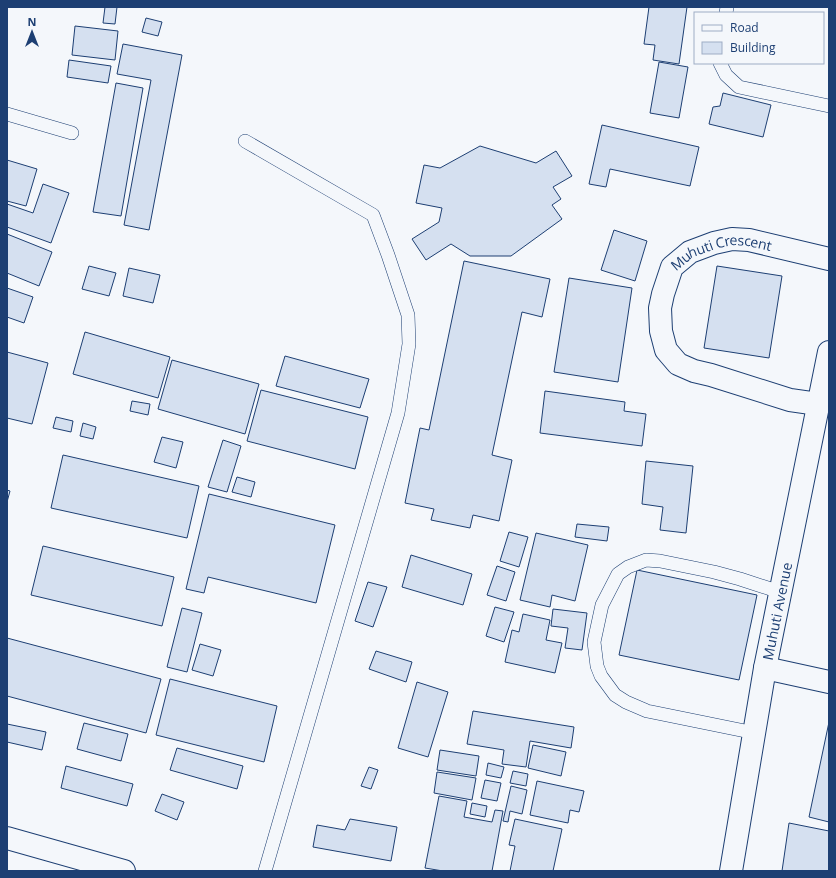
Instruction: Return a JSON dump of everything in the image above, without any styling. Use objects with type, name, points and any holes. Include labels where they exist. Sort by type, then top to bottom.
[{"type":"street","name":"Muhuti Crescent","points":[[818,404],[790,400],[694,371],[678,364],[666,350],[661,332],[660,308],[672,267],[690,252],[714,243],[732,239],[749,240],[829,259]]},
{"type":"street","name":"Muhuti Avenue","points":[[731,871],[765,668],[829,352]]},
{"type":"street","points":[[765,668],[829,682]]},
{"type":"street","points":[[7,838],[124,871]]},
{"type":"lane","points":[[720,64],[726,76],[739,87],[829,106]]},
{"type":"lane","points":[[7,114],[72,133]]},
{"type":"lane","points":[[245,141],[373,215],[388,254],[408,315],[408,344],[398,413],[265,871]]},
{"type":"lane","points":[[754,734],[647,711],[626,702],[615,694],[601,676],[597,666],[594,642],[602,605],[618,574],[628,567],[646,560],[660,561],[714,572],[780,592]]},
{"type":"building","points":[[105,7],[117,7],[115,24],[103,23]]},
{"type":"building","points":[[649,7],[687,7],[679,64],[653,60],[655,45],[644,44]]},
{"type":"building","points":[[146,18],[162,22],[158,36],[142,32]]},
{"type":"building","points":[[75,26],[118,31],[115,60],[72,55]]},
{"type":"building","points":[[123,44],[182,55],[149,230],[124,225],[151,80],[117,74]]},
{"type":"building","points":[[69,60],[111,66],[108,83],[67,77]]},
{"type":"building","points":[[659,62],[688,67],[679,118],[650,113]]},
{"type":"building","points":[[116,83],[143,88],[121,216],[93,212]]},
{"type":"building","points":[[723,93],[771,105],[763,137],[709,124],[713,107],[720,106]]},
{"type":"building","points":[[602,125],[699,147],[690,186],[610,169],[606,187],[589,184]]},
{"type":"building","points":[[480,146],[536,163],[556,151],[572,176],[553,187],[561,199],[552,205],[562,219],[511,256],[470,256],[451,244],[426,260],[412,239],[439,222],[442,208],[416,203],[424,165],[440,168]]},
{"type":"building","points":[[7,160],[37,169],[26,206],[7,201]]},
{"type":"building","points":[[43,184],[69,193],[51,243],[7,227],[7,204],[33,213]]},
{"type":"building","points":[[614,230],[647,241],[635,281],[601,270]]},
{"type":"building","points":[[7,234],[52,252],[39,286],[7,273]]},
{"type":"building","points":[[464,261],[550,279],[542,317],[522,312],[492,455],[512,460],[499,521],[473,515],[470,528],[431,520],[434,509],[405,503],[420,428],[429,430]]},
{"type":"building","points":[[89,266],[116,273],[109,296],[82,289]]},
{"type":"building","points":[[717,266],[782,276],[769,358],[704,348]]},
{"type":"building","points":[[129,268],[160,275],[153,303],[123,296]]},
{"type":"building","points":[[569,278],[632,288],[618,382],[554,372]]},
{"type":"building","points":[[7,288],[33,297],[24,323],[7,317]]},
{"type":"building","points":[[85,332],[170,357],[158,398],[73,374]]},
{"type":"building","points":[[7,352],[48,363],[32,424],[7,418]]},
{"type":"building","points":[[285,356],[369,379],[360,408],[276,386]]},
{"type":"building","points":[[172,360],[259,384],[245,434],[158,409]]},
{"type":"building","points":[[261,390],[368,417],[355,469],[247,441]]},
{"type":"building","points":[[545,391],[625,402],[624,411],[646,414],[642,446],[540,433]]},
{"type":"building","points":[[132,401],[150,404],[148,415],[130,411]]},
{"type":"building","points":[[56,417],[73,421],[71,432],[53,428]]},
{"type":"building","points":[[83,423],[96,427],[93,439],[80,436]]},
{"type":"building","points":[[162,437],[183,442],[176,468],[154,462]]},
{"type":"building","points":[[223,440],[241,446],[227,492],[208,487]]},
{"type":"building","points":[[63,455],[199,486],[187,538],[51,508]]},
{"type":"building","points":[[646,461],[693,466],[686,533],[660,530],[663,507],[642,504]]},
{"type":"building","points":[[237,477],[255,482],[251,497],[232,492]]},
{"type":"building","points":[[7,490],[10,491],[7,502]]},
{"type":"building","points":[[209,494],[335,525],[316,603],[208,577],[204,593],[186,589]]},
{"type":"building","points":[[577,524],[609,527],[607,541],[575,537]]},
{"type":"building","points":[[509,532],[528,537],[519,567],[500,561]]},
{"type":"building","points":[[536,533],[588,545],[575,601],[552,595],[550,607],[520,600]]},
{"type":"building","points":[[43,546],[174,577],[162,626],[31,595]]},
{"type":"building","points":[[411,555],[472,574],[463,605],[402,587]]},
{"type":"building","points":[[497,566],[515,572],[506,601],[487,595]]},
{"type":"building","points":[[637,570],[757,595],[739,680],[619,655]]},
{"type":"building","points":[[368,582],[387,587],[373,627],[355,621]]},
{"type":"building","points":[[495,607],[514,612],[504,642],[486,636]]},
{"type":"building","points":[[182,608],[202,613],[187,672],[167,667]]},
{"type":"building","points":[[553,609],[587,613],[582,650],[565,648],[568,628],[551,626]]},
{"type":"building","points":[[523,614],[550,620],[546,640],[562,643],[555,673],[505,662],[512,630],[519,632]]},
{"type":"building","points":[[7,638],[161,679],[146,733],[7,696]]},
{"type":"building","points":[[200,644],[221,650],[213,676],[192,670]]},
{"type":"building","points":[[376,651],[412,662],[406,682],[369,669]]},
{"type":"building","points":[[170,679],[277,706],[264,762],[156,735]]},
{"type":"building","points":[[417,682],[448,692],[428,757],[398,748]]},
{"type":"building","points":[[473,711],[574,727],[571,748],[530,741],[526,767],[502,764],[504,750],[467,744]]},
{"type":"building","points":[[829,722],[829,822],[809,817]]},
{"type":"building","points":[[84,723],[128,734],[121,761],[77,749]]},
{"type":"building","points":[[7,724],[46,732],[42,750],[7,742]]},
{"type":"building","points":[[533,745],[566,752],[561,776],[528,768]]},
{"type":"building","points":[[177,748],[243,766],[237,789],[170,770]]},
{"type":"building","points":[[440,750],[479,756],[476,776],[437,770]]},
{"type":"building","points":[[488,763],[504,767],[501,778],[486,775]]},
{"type":"building","points":[[66,766],[133,784],[127,806],[61,788]]},
{"type":"building","points":[[369,767],[378,770],[371,789],[361,786]]},
{"type":"building","points":[[513,771],[528,774],[526,786],[510,783]]},
{"type":"building","points":[[437,772],[476,778],[472,800],[434,793]]},
{"type":"building","points":[[485,780],[501,783],[497,801],[481,798]]},
{"type":"building","points":[[537,781],[584,791],[579,812],[570,810],[568,823],[530,815]]},
{"type":"building","points":[[511,786],[527,790],[522,814],[510,811],[508,822],[503,821]]},
{"type":"building","points":[[162,794],[184,802],[177,820],[155,811]]},
{"type":"building","points":[[439,796],[467,801],[464,817],[492,822],[495,810],[503,811],[492,871],[443,871],[425,868]]},
{"type":"building","points":[[472,803],[487,806],[485,817],[470,814]]},
{"type":"building","points":[[350,819],[397,827],[391,861],[313,847],[317,825],[345,830]]},
{"type":"building","points":[[515,819],[562,829],[553,871],[510,871],[515,846],[509,845]]},
{"type":"building","points":[[789,823],[829,831],[829,871],[782,871]]}]
